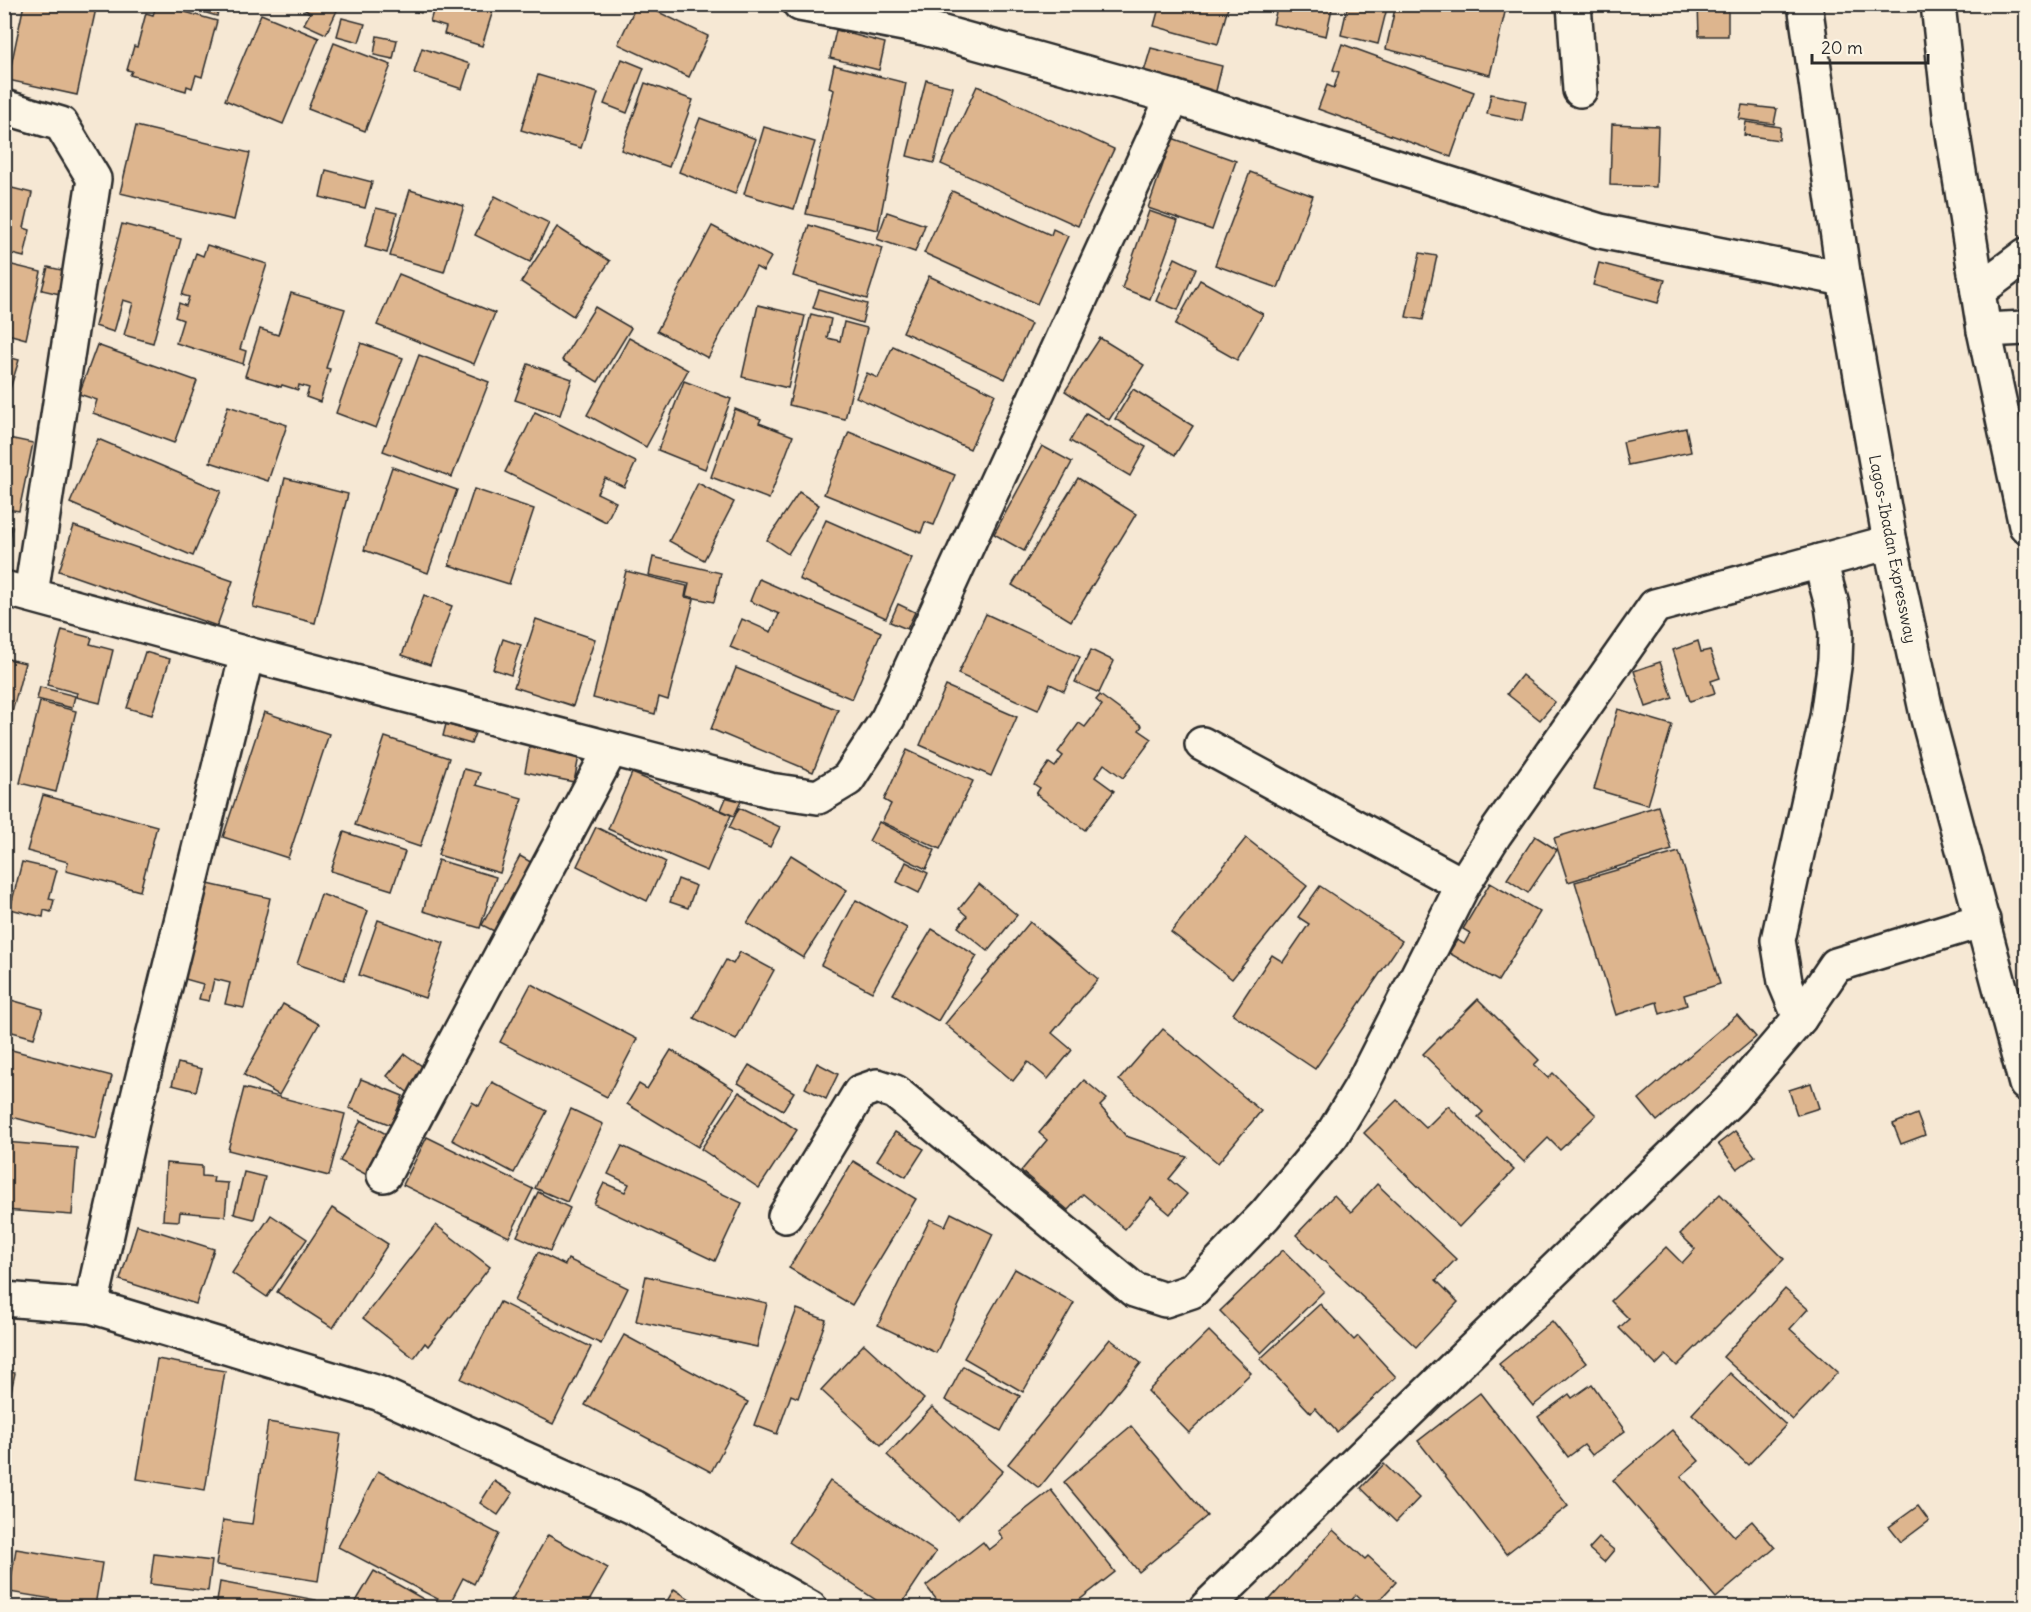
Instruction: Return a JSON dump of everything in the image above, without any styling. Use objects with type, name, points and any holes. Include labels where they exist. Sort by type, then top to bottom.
[{"type":"main road","points":[[800,4],[925,28],[1173,97],[1600,231],[1844,279]]},
{"type":"main road","points":[[1574,4],[1580,90]]},
{"type":"main road","name":"Lagos-Ibadan Expressway","points":[[1805,4],[1844,279],[1890,542],[1927,715],[2026,1084]]},
{"type":"main road","points":[[1938,4],[1950,115],[1983,330],[2026,526]]},
{"type":"main road","points":[[4,107],[61,124],[94,179],[18,591],[247,654],[770,790],[818,797],[848,779],[888,718],[1173,97]]},
{"type":"main road","points":[[1978,291],[2026,255]]},
{"type":"main road","points":[[1983,330],[2026,328]]},
{"type":"main road","points":[[785,1216],[860,1092],[877,1086],[895,1092],[1134,1290],[1165,1300],[1192,1291],[1264,1215],[1332,1135],[1361,1087],[1463,885],[1508,815],[1655,606],[1890,542]]},
{"type":"main road","points":[[1800,1018],[1785,982],[1778,940],[1827,717],[1835,660],[1836,633],[1832,605],[1820,561]]},
{"type":"main road","points":[[92,1306],[137,1101],[247,654]]},
{"type":"main road","points":[[1202,744],[1463,885]]},
{"type":"main road","points":[[384,1175],[611,749]]},
{"type":"main road","points":[[1206,1608],[1732,1098],[1800,1018],[1836,965],[1983,920]]},
{"type":"main road","points":[[4,1299],[92,1306],[378,1393],[633,1507],[810,1608]]},
{"type":"building","points":[[24,4],[97,4],[77,95],[8,80]]},
{"type":"building","points":[[157,4],[217,21],[202,77],[196,75],[192,88],[187,86],[186,91],[130,75],[132,71],[127,70],[134,46],[137,47],[146,13],[153,15]]},
{"type":"building","points":[[193,4],[221,4],[217,16],[192,9]]},
{"type":"building","points":[[296,4],[340,4],[326,34],[304,24],[310,13]]},
{"type":"building","points":[[396,4],[424,4],[421,13]]},
{"type":"building","points":[[435,4],[495,4],[482,46],[444,34],[446,27],[430,22]]},
{"type":"building","points":[[637,4],[642,4],[708,36],[689,77],[618,44]]},
{"type":"building","points":[[1160,4],[1229,4],[1218,44],[1154,26]]},
{"type":"building","points":[[1278,4],[1333,4],[1326,36],[1273,24]]},
{"type":"building","points":[[1348,4],[1388,4],[1378,44],[1341,35]]},
{"type":"building","points":[[1396,4],[1507,4],[1490,75],[1386,49]]},
{"type":"building","points":[[1698,4],[1728,4],[1728,36],[1699,36]]},
{"type":"building","points":[[261,14],[319,38],[283,124],[225,100]]},
{"type":"building","points":[[342,18],[365,24],[359,42],[337,36]]},
{"type":"building","points":[[836,30],[885,43],[879,70],[830,58]]},
{"type":"building","points":[[377,36],[397,40],[393,59],[374,55]]},
{"type":"building","points":[[334,43],[391,65],[365,131],[308,109]]},
{"type":"building","points":[[1342,44],[1474,92],[1451,157],[1318,109],[1327,85],[1334,88],[1339,72],[1333,70]]},
{"type":"building","points":[[422,48],[470,64],[462,89],[414,73]]},
{"type":"building","points":[[1151,48],[1222,66],[1215,95],[1143,75]]},
{"type":"building","points":[[622,59],[644,68],[627,113],[604,104]]},
{"type":"building","points":[[834,65],[906,83],[878,230],[806,214],[834,90],[829,88]]},
{"type":"building","points":[[538,75],[598,93],[581,148],[521,130]]},
{"type":"building","points":[[926,80],[953,87],[934,163],[907,156]]},
{"type":"building","points":[[645,83],[693,100],[669,167],[621,150]]},
{"type":"building","points":[[977,86],[1114,149],[1078,226],[941,164]]},
{"type":"building","points":[[1491,94],[1526,101],[1522,121],[1487,114]]},
{"type":"building","points":[[1742,105],[1777,109],[1774,124],[1739,119]]},
{"type":"building","points":[[700,118],[756,139],[735,194],[679,172]]},
{"type":"building","points":[[1746,122],[1780,127],[1779,140],[1744,135]]},
{"type":"building","points":[[1612,124],[1658,126],[1656,187],[1610,185]]},
{"type":"building","points":[[136,126],[250,153],[234,220],[120,193]]},
{"type":"building","points":[[764,127],[815,142],[794,209],[744,194]]},
{"type":"building","points":[[1172,138],[1236,161],[1212,230],[1148,208]]},
{"type":"building","points":[[326,170],[372,182],[365,208],[320,197]]},
{"type":"building","points":[[1250,172],[1313,196],[1278,288],[1215,265]]},
{"type":"building","points":[[4,186],[32,193],[24,228],[30,230],[24,257],[4,252]]},
{"type":"building","points":[[410,190],[464,206],[444,272],[390,256]]},
{"type":"building","points":[[952,191],[1051,235],[1053,229],[1068,236],[1037,304],[924,253]]},
{"type":"building","points":[[495,196],[549,223],[530,262],[475,235]]},
{"type":"building","points":[[376,208],[397,213],[387,253],[365,247]]},
{"type":"building","points":[[1149,211],[1178,221],[1150,299],[1122,288]]},
{"type":"building","points":[[887,212],[925,225],[915,252],[877,239]]},
{"type":"building","points":[[122,224],[181,239],[153,343],[124,335],[133,303],[123,300],[114,332],[95,326]]},
{"type":"building","points":[[809,225],[883,248],[867,299],[793,276]]},
{"type":"building","points":[[712,226],[771,257],[763,271],[756,267],[708,358],[657,331]]},
{"type":"building","points":[[557,227],[610,261],[573,316],[521,282]]},
{"type":"building","points":[[207,245],[267,264],[240,349],[246,351],[243,364],[176,343],[183,320],[175,317],[179,303],[186,306],[189,297],[182,295],[196,253],[203,256]]},
{"type":"building","points":[[1420,253],[1437,256],[1423,320],[1406,317]]},
{"type":"building","points":[[1175,258],[1196,268],[1178,310],[1156,301]]},
{"type":"building","points":[[4,263],[41,272],[26,339],[4,333]]},
{"type":"building","points":[[1599,263],[1665,280],[1658,303],[1593,285]]},
{"type":"building","points":[[48,267],[66,271],[60,294],[42,290]]},
{"type":"building","points":[[399,274],[495,313],[474,364],[377,325]]},
{"type":"building","points":[[929,276],[1031,324],[1005,379],[903,332]]},
{"type":"building","points":[[1200,280],[1263,314],[1237,360],[1175,325]]},
{"type":"building","points":[[819,290],[867,304],[862,323],[813,308]]},
{"type":"building","points":[[291,293],[345,309],[326,368],[330,369],[320,402],[306,397],[309,388],[299,385],[298,390],[282,385],[281,387],[245,376],[260,329],[278,335]]},
{"type":"building","points":[[758,305],[805,316],[788,388],[742,377]]},
{"type":"building","points":[[595,307],[631,328],[598,382],[562,360]]},
{"type":"building","points":[[811,314],[831,319],[827,338],[840,341],[844,322],[867,328],[845,419],[789,405]]},
{"type":"building","points":[[629,338],[688,370],[646,447],[587,415]]},
{"type":"building","points":[[1100,338],[1144,365],[1109,420],[1065,391]]},
{"type":"building","points":[[361,343],[403,358],[376,428],[336,413]]},
{"type":"building","points":[[97,345],[197,381],[174,443],[93,413],[97,400],[79,394]]},
{"type":"building","points":[[893,346],[995,394],[970,449],[856,397],[867,373],[878,378]]},
{"type":"building","points":[[419,355],[489,382],[452,477],[383,451]]},
{"type":"building","points":[[4,356],[19,360],[4,408]]},
{"type":"building","points":[[528,364],[572,379],[560,415],[515,400]]},
{"type":"building","points":[[684,381],[731,399],[705,469],[658,450]]},
{"type":"building","points":[[1133,389],[1193,426],[1175,455],[1115,419]]},
{"type":"building","points":[[228,406],[287,425],[268,481],[210,462]]},
{"type":"building","points":[[735,409],[761,419],[759,423],[793,436],[769,499],[711,477]]},
{"type":"building","points":[[535,412],[636,462],[624,487],[605,478],[597,493],[616,502],[606,522],[505,472]]},
{"type":"building","points":[[1086,413],[1146,447],[1130,476],[1070,441]]},
{"type":"building","points":[[1686,428],[1691,452],[1628,465],[1623,442]]},
{"type":"building","points":[[849,432],[955,475],[934,525],[925,522],[921,533],[824,494]]},
{"type":"building","points":[[4,437],[33,443],[19,511],[7,509],[4,523]]},
{"type":"building","points":[[98,439],[221,491],[193,556],[70,503]]},
{"type":"building","points":[[1042,446],[1072,462],[1024,551],[994,534]]},
{"type":"building","points":[[392,467],[457,490],[428,573],[364,550]]},
{"type":"building","points":[[285,478],[348,494],[315,623],[253,607]]},
{"type":"building","points":[[1078,478],[1136,514],[1071,621],[1012,585]]},
{"type":"building","points":[[698,483],[734,502],[704,560],[669,541]]},
{"type":"building","points":[[474,489],[534,509],[509,584],[449,565]]},
{"type":"building","points":[[799,492],[819,505],[788,554],[767,540]]},
{"type":"building","points":[[826,520],[912,558],[886,618],[799,579]]},
{"type":"building","points":[[4,525],[12,527],[9,544],[4,543]]},
{"type":"building","points":[[74,526],[233,581],[217,626],[59,571]]},
{"type":"building","points":[[653,557],[721,573],[714,602],[686,596],[689,584],[649,575]]},
{"type":"building","points":[[626,571],[687,586],[685,597],[694,599],[668,700],[659,697],[655,714],[593,698]]},
{"type":"building","points":[[759,579],[881,632],[852,699],[730,647],[742,619],[771,632],[779,614],[750,601]]},
{"type":"building","points":[[424,595],[452,606],[430,665],[402,655]]},
{"type":"building","points":[[898,604],[915,612],[907,629],[890,622]]},
{"type":"building","points":[[986,614],[1080,657],[1064,691],[1050,684],[1038,710],[958,674]]},
{"type":"building","points":[[536,619],[595,639],[573,706],[514,687]]},
{"type":"building","points":[[62,630],[92,638],[90,644],[113,650],[100,703],[76,697],[77,693],[47,685]]},
{"type":"building","points":[[503,639],[521,645],[511,675],[493,669]]},
{"type":"building","points":[[1698,641],[1701,652],[1710,650],[1720,678],[1711,681],[1715,693],[1690,701],[1673,650]]},
{"type":"building","points":[[1091,650],[1114,661],[1099,693],[1075,682]]},
{"type":"building","points":[[145,652],[170,659],[152,715],[127,708]]},
{"type":"building","points":[[4,658],[25,663],[4,743]]},
{"type":"building","points":[[1660,662],[1673,698],[1646,707],[1634,671]]},
{"type":"building","points":[[736,668],[838,710],[813,772],[711,729]]},
{"type":"building","points":[[1522,675],[1555,702],[1540,720],[1507,694]]},
{"type":"building","points":[[946,686],[1017,717],[991,776],[920,745]]},
{"type":"building","points":[[40,687],[75,696],[72,708],[37,699]]},
{"type":"building","points":[[1100,695],[1142,726],[1139,730],[1152,739],[1123,778],[1104,764],[1095,777],[1114,791],[1085,830],[1036,794],[1040,788],[1034,784],[1049,763],[1055,767],[1063,756],[1058,752],[1079,723],[1085,727],[1102,705],[1096,700]]},
{"type":"building","points":[[40,702],[76,711],[56,792],[20,783]]},
{"type":"building","points":[[1618,709],[1672,725],[1648,805],[1594,789]]},
{"type":"building","points":[[264,712],[329,734],[288,858],[223,837]]},
{"type":"building","points":[[446,724],[475,733],[471,744],[443,736]]},
{"type":"building","points":[[385,737],[449,758],[420,847],[355,825]]},
{"type":"building","points":[[530,746],[579,756],[574,782],[525,772]]},
{"type":"building","points":[[907,750],[973,781],[940,849],[882,822],[891,804],[884,800]]},
{"type":"building","points":[[464,769],[480,773],[476,785],[522,798],[500,873],[438,855]]},
{"type":"building","points":[[632,773],[731,815],[707,871],[608,829]]},
{"type":"building","points":[[729,791],[743,797],[734,816],[721,810]]},
{"type":"building","points":[[43,795],[157,826],[140,891],[66,871],[68,862],[27,851]]},
{"type":"building","points":[[1658,806],[1672,850],[1568,882],[1554,838]]},
{"type":"building","points":[[739,808],[780,827],[770,847],[729,828]]},
{"type":"building","points":[[879,822],[935,850],[926,869],[869,841]]},
{"type":"building","points":[[596,827],[666,862],[647,901],[577,866]]},
{"type":"building","points":[[344,832],[405,852],[392,890],[331,871]]},
{"type":"building","points":[[1535,836],[1557,850],[1528,893],[1507,879]]},
{"type":"building","points":[[1246,838],[1307,886],[1232,979],[1171,932]]},
{"type":"building","points":[[1679,852],[1720,984],[1684,995],[1687,1005],[1660,1014],[1657,1002],[1616,1015],[1575,882]]},
{"type":"building","points":[[791,855],[847,890],[803,958],[747,923]]},
{"type":"building","points":[[520,856],[536,865],[498,933],[482,925]]},
{"type":"building","points":[[438,860],[496,877],[480,928],[423,911]]},
{"type":"building","points":[[22,862],[57,870],[49,899],[54,900],[51,912],[44,910],[43,917],[10,909]]},
{"type":"building","points":[[906,862],[928,873],[919,893],[897,882]]},
{"type":"building","points":[[678,879],[696,886],[688,908],[670,902]]},
{"type":"building","points":[[1490,883],[1540,912],[1498,981],[1449,953],[1457,940],[1464,944],[1470,933],[1463,929]]},
{"type":"building","points":[[208,884],[270,898],[244,1008],[225,1004],[230,983],[214,979],[209,1001],[199,999],[203,984],[185,979]]},
{"type":"building","points":[[979,884],[1017,915],[988,951],[958,927],[967,916],[959,909]]},
{"type":"building","points":[[1320,886],[1402,941],[1315,1069],[1233,1014],[1272,955],[1283,962],[1309,924],[1298,917]]},
{"type":"building","points":[[321,894],[368,911],[344,980],[297,964]]},
{"type":"building","points":[[856,900],[907,928],[872,992],[821,965]]},
{"type":"building","points":[[378,920],[444,943],[425,998],[359,975]]},
{"type":"building","points":[[1030,922],[1098,979],[1052,1033],[1072,1050],[1048,1079],[1028,1062],[1013,1081],[945,1024]]},
{"type":"building","points":[[932,929],[977,956],[938,1021],[893,994]]},
{"type":"building","points":[[740,952],[774,970],[736,1040],[694,1018],[726,960],[733,964]]},
{"type":"building","points":[[531,984],[637,1039],[607,1097],[500,1042]]},
{"type":"building","points":[[4,998],[43,1009],[34,1038],[5,1030],[8,1018],[4,1017]]},
{"type":"building","points":[[1478,999],[1539,1060],[1534,1065],[1548,1078],[1553,1073],[1596,1115],[1560,1150],[1548,1138],[1524,1162],[1478,1117],[1483,1112],[1423,1054]]},
{"type":"building","points":[[283,1004],[319,1024],[279,1095],[244,1075]]},
{"type":"building","points":[[1737,1015],[1756,1037],[1657,1121],[1639,1099]]},
{"type":"building","points":[[1163,1029],[1261,1111],[1218,1163],[1119,1080]]},
{"type":"building","points":[[4,1048],[112,1076],[96,1139],[4,1115]]},
{"type":"building","points":[[671,1050],[734,1089],[698,1147],[627,1104],[639,1084],[647,1089]]},
{"type":"building","points":[[405,1054],[429,1071],[411,1095],[387,1076]]},
{"type":"building","points":[[178,1063],[202,1069],[196,1091],[172,1085]]},
{"type":"building","points":[[817,1063],[838,1074],[826,1099],[805,1088]]},
{"type":"building","points":[[749,1065],[794,1092],[783,1110],[738,1083]]},
{"type":"building","points":[[361,1079],[403,1096],[391,1125],[349,1108]]},
{"type":"building","points":[[1084,1080],[1107,1099],[1100,1106],[1126,1136],[1187,1157],[1169,1179],[1187,1194],[1170,1214],[1151,1198],[1125,1229],[1083,1194],[1068,1210],[1021,1171],[1047,1140],[1039,1133]]},
{"type":"building","points":[[492,1082],[547,1111],[514,1173],[452,1140],[472,1102],[479,1106]]},
{"type":"building","points":[[1811,1083],[1819,1108],[1797,1115],[1789,1090]]},
{"type":"building","points":[[244,1088],[345,1114],[329,1176],[228,1150]]},
{"type":"building","points":[[739,1092],[797,1130],[759,1188],[701,1149]]},
{"type":"building","points":[[1397,1100],[1426,1128],[1448,1106],[1514,1170],[1459,1227],[1364,1133]]},
{"type":"building","points":[[571,1109],[603,1124],[567,1202],[535,1188]]},
{"type":"building","points":[[1917,1114],[1925,1135],[1901,1144],[1893,1124]]},
{"type":"building","points":[[361,1120],[388,1135],[367,1175],[340,1161]]},
{"type":"building","points":[[1735,1131],[1755,1156],[1737,1169],[1718,1144]]},
{"type":"building","points":[[895,1132],[924,1149],[906,1177],[877,1160]]},
{"type":"building","points":[[427,1137],[533,1189],[509,1237],[403,1185]]},
{"type":"building","points":[[4,1142],[77,1148],[72,1215],[4,1210]]},
{"type":"building","points":[[622,1146],[742,1203],[715,1261],[594,1204],[604,1183],[625,1192],[629,1184],[608,1174]]},
{"type":"building","points":[[853,1161],[916,1199],[852,1305],[789,1268]]},
{"type":"building","points":[[166,1163],[202,1166],[202,1176],[214,1177],[213,1182],[228,1183],[225,1216],[180,1212],[179,1221],[163,1220]]},
{"type":"building","points":[[244,1172],[265,1177],[254,1219],[234,1214]]},
{"type":"building","points":[[1377,1184],[1456,1259],[1436,1280],[1458,1302],[1416,1347],[1296,1235],[1334,1195],[1351,1212]]},
{"type":"building","points":[[538,1192],[570,1208],[550,1251],[517,1236]]},
{"type":"building","points":[[1720,1194],[1784,1259],[1677,1366],[1666,1355],[1656,1365],[1619,1328],[1629,1319],[1611,1301],[1666,1247],[1682,1263],[1695,1249],[1680,1234]]},
{"type":"building","points":[[332,1208],[388,1244],[333,1328],[277,1292]]},
{"type":"building","points":[[951,1213],[993,1234],[936,1353],[878,1325],[930,1219],[945,1226]]},
{"type":"building","points":[[271,1215],[307,1239],[267,1297],[232,1273]]},
{"type":"building","points":[[137,1225],[214,1249],[196,1304],[120,1280]]},
{"type":"building","points":[[436,1225],[490,1267],[428,1346],[425,1343],[414,1358],[363,1318]]},
{"type":"building","points":[[1283,1250],[1324,1291],[1261,1353],[1220,1311]]},
{"type":"building","points":[[538,1252],[565,1265],[568,1259],[628,1288],[601,1344],[514,1301]]},
{"type":"building","points":[[1015,1269],[1074,1303],[1023,1392],[964,1358]]},
{"type":"building","points":[[646,1276],[767,1303],[757,1347],[636,1321]]},
{"type":"building","points":[[1785,1289],[1808,1309],[1790,1329],[1838,1372],[1793,1420],[1723,1357]]},
{"type":"building","points":[[500,1302],[591,1347],[553,1424],[461,1379]]},
{"type":"building","points":[[1320,1304],[1354,1340],[1358,1336],[1396,1377],[1337,1432],[1315,1408],[1311,1413],[1260,1359]]},
{"type":"building","points":[[797,1309],[826,1320],[798,1398],[791,1395],[777,1434],[754,1425]]},
{"type":"building","points":[[1552,1321],[1586,1363],[1533,1406],[1499,1364]]},
{"type":"building","points":[[1209,1331],[1251,1373],[1189,1433],[1148,1391]]},
{"type":"building","points":[[624,1335],[748,1402],[711,1472],[585,1405]]},
{"type":"building","points":[[1110,1339],[1141,1363],[1039,1488],[1008,1464]]},
{"type":"building","points":[[864,1344],[924,1399],[881,1445],[821,1390]]},
{"type":"building","points":[[157,1359],[225,1371],[205,1490],[137,1479]]},
{"type":"building","points":[[963,1366],[1020,1396],[1001,1431],[945,1400]]},
{"type":"building","points":[[4,1371],[15,1373],[5,1419],[4,1419]]},
{"type":"building","points":[[1730,1373],[1786,1425],[1748,1465],[1692,1414]]},
{"type":"building","points":[[1592,1384],[1625,1431],[1592,1455],[1584,1445],[1568,1457],[1538,1417],[1569,1394],[1572,1398]]},
{"type":"building","points":[[1480,1393],[1568,1506],[1506,1554],[1418,1441]]},
{"type":"building","points":[[932,1407],[1003,1471],[958,1520],[887,1455]]},
{"type":"building","points":[[268,1422],[341,1434],[318,1581],[216,1565],[223,1520],[252,1524]]},
{"type":"building","points":[[4,1426],[10,1427],[4,1451]]},
{"type":"building","points":[[1131,1426],[1207,1516],[1139,1572],[1064,1482]]},
{"type":"building","points":[[1672,1430],[1699,1461],[1681,1476],[1734,1536],[1752,1521],[1775,1548],[1716,1598],[1613,1480]]},
{"type":"building","points":[[1384,1464],[1419,1498],[1396,1522],[1361,1488]]},
{"type":"building","points":[[378,1471],[499,1534],[474,1584],[463,1578],[449,1605],[338,1547]]},
{"type":"building","points":[[494,1481],[513,1493],[498,1515],[480,1503]]},
{"type":"building","points":[[830,1481],[936,1552],[899,1608],[888,1608],[789,1542]]},
{"type":"building","points":[[1051,1490],[1115,1572],[1069,1608],[943,1608],[926,1586],[983,1542],[989,1550],[1003,1539],[998,1531]]},
{"type":"building","points":[[1918,1506],[1929,1521],[1901,1542],[1889,1527]]},
{"type":"building","points":[[1333,1530],[1365,1559],[1368,1556],[1396,1582],[1372,1608],[1356,1595],[1345,1608],[1262,1608]]},
{"type":"building","points":[[548,1535],[608,1568],[585,1608],[507,1608]]},
{"type":"building","points":[[1599,1538],[1614,1550],[1604,1562],[1589,1549]]},
{"type":"building","points":[[16,1549],[102,1563],[95,1606],[9,1592]]},
{"type":"building","points":[[154,1554],[212,1561],[208,1591],[150,1584]]},
{"type":"building","points":[[374,1571],[439,1608],[363,1608],[355,1603]]},
{"type":"building","points":[[220,1582],[316,1600],[315,1608],[216,1608]]},
{"type":"building","points":[[674,1589],[704,1608],[663,1608]]},
{"type":"building","points":[[35,1599],[84,1608],[34,1608]]},
{"type":"building","points":[[1406,1599],[1416,1608],[1399,1608]]}]
